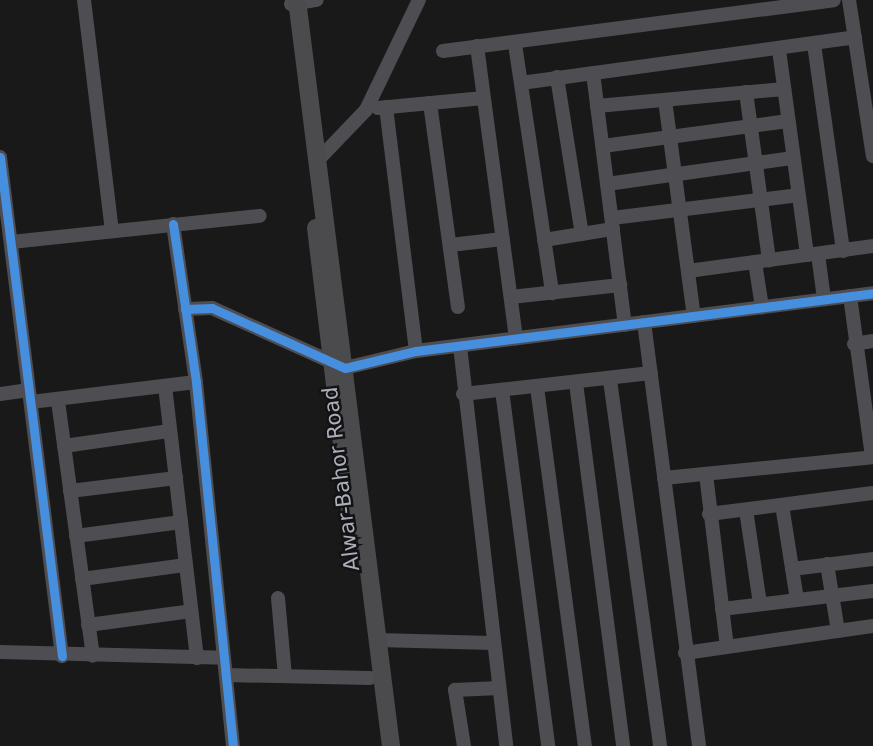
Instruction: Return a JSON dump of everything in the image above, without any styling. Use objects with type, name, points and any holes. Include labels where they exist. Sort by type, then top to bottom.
[{"type":"main road","name":"Alwar-Bahor Road","points":[[299,2],[319,159],[338,366],[391,746]]},
{"type":"main road","name":"Alwar-Bahor Road","points":[[299,2],[378,746]]},
{"type":"street","points":[[84,0],[112,231]]},
{"type":"street","points":[[319,159],[366,110],[419,0]]},
{"type":"street","points":[[443,51],[515,44],[802,2],[834,0]]},
{"type":"street","points":[[849,0],[873,156]]},
{"type":"street","points":[[521,83],[779,50],[855,37]]},
{"type":"street","points":[[515,44],[552,293]]},
{"type":"street","points":[[814,44],[843,251]]},
{"type":"street","points":[[477,47],[516,338]]},
{"type":"street","points":[[779,50],[798,195],[824,299]]},
{"type":"street","points":[[593,73],[625,325]]},
{"type":"street","points":[[557,77],[582,234]]},
{"type":"street","points":[[597,106],[784,89]]},
{"type":"street","points":[[746,93],[761,201],[762,307]]},
{"type":"street","points":[[366,110],[484,98]]},
{"type":"street","points":[[666,100],[694,316]]},
{"type":"street","points":[[430,103],[458,307]]},
{"type":"street","points":[[386,107],[416,351]]},
{"type":"street","points":[[603,146],[788,121]]},
{"type":"street","points":[[0,157],[62,656]]},
{"type":"street","points":[[607,184],[793,158]]},
{"type":"street","points":[[544,240],[582,234],[612,224],[680,210],[798,195]]},
{"type":"street","points":[[11,242],[260,216]]},
{"type":"street","points":[[173,224],[196,382],[233,746]]},
{"type":"street","points":[[450,245],[503,239]]},
{"type":"street","points":[[688,271],[873,246]]},
{"type":"street","points":[[511,297],[620,285]]},
{"type":"street","points":[[186,309],[212,308],[338,366],[416,351],[873,293]]},
{"type":"street","points":[[664,478],[872,457],[854,344],[850,296]]},
{"type":"street","points":[[644,322],[699,746]]},
{"type":"street","points":[[854,344],[873,341]]},
{"type":"street","points":[[460,346],[463,394],[506,746]]},
{"type":"street","points":[[463,394],[610,380],[651,373]]},
{"type":"street","points":[[610,380],[657,746]]},
{"type":"street","points":[[0,394],[58,401],[196,382]]},
{"type":"street","points":[[576,383],[623,746]]},
{"type":"street","points":[[165,386],[197,658]]},
{"type":"street","points":[[537,387],[585,746]]},
{"type":"street","points":[[502,390],[548,746]]},
{"type":"street","points":[[58,401],[93,656]]},
{"type":"street","points":[[64,446],[170,431]]},
{"type":"street","points":[[706,474],[727,647]]},
{"type":"street","points":[[70,491],[176,478]]},
{"type":"street","points":[[709,514],[873,493]]},
{"type":"street","points":[[782,505],[797,600]]},
{"type":"street","points":[[746,510],[760,604]]},
{"type":"street","points":[[76,536],[181,522]]},
{"type":"street","points":[[792,569],[873,559]]},
{"type":"street","points":[[827,564],[838,631]]},
{"type":"street","points":[[82,579],[186,565]]},
{"type":"street","points":[[722,609],[873,591]]},
{"type":"street","points":[[278,598],[285,676]]},
{"type":"street","points":[[88,625],[191,611]]},
{"type":"street","points":[[685,653],[873,626]]},
{"type":"street","points":[[377,640],[493,643]]},
{"type":"street","points":[[0,652],[62,656],[224,658]]},
{"type":"street","points":[[226,675],[370,678]]},
{"type":"street","points":[[464,746],[455,690],[499,688]]},
{"type":"cycle path","points":[[0,157],[62,656]]},
{"type":"cycle path","points":[[173,224],[196,382],[233,746]]},
{"type":"cycle path","points":[[185,309],[212,308],[345,368],[416,351],[873,293]]}]
